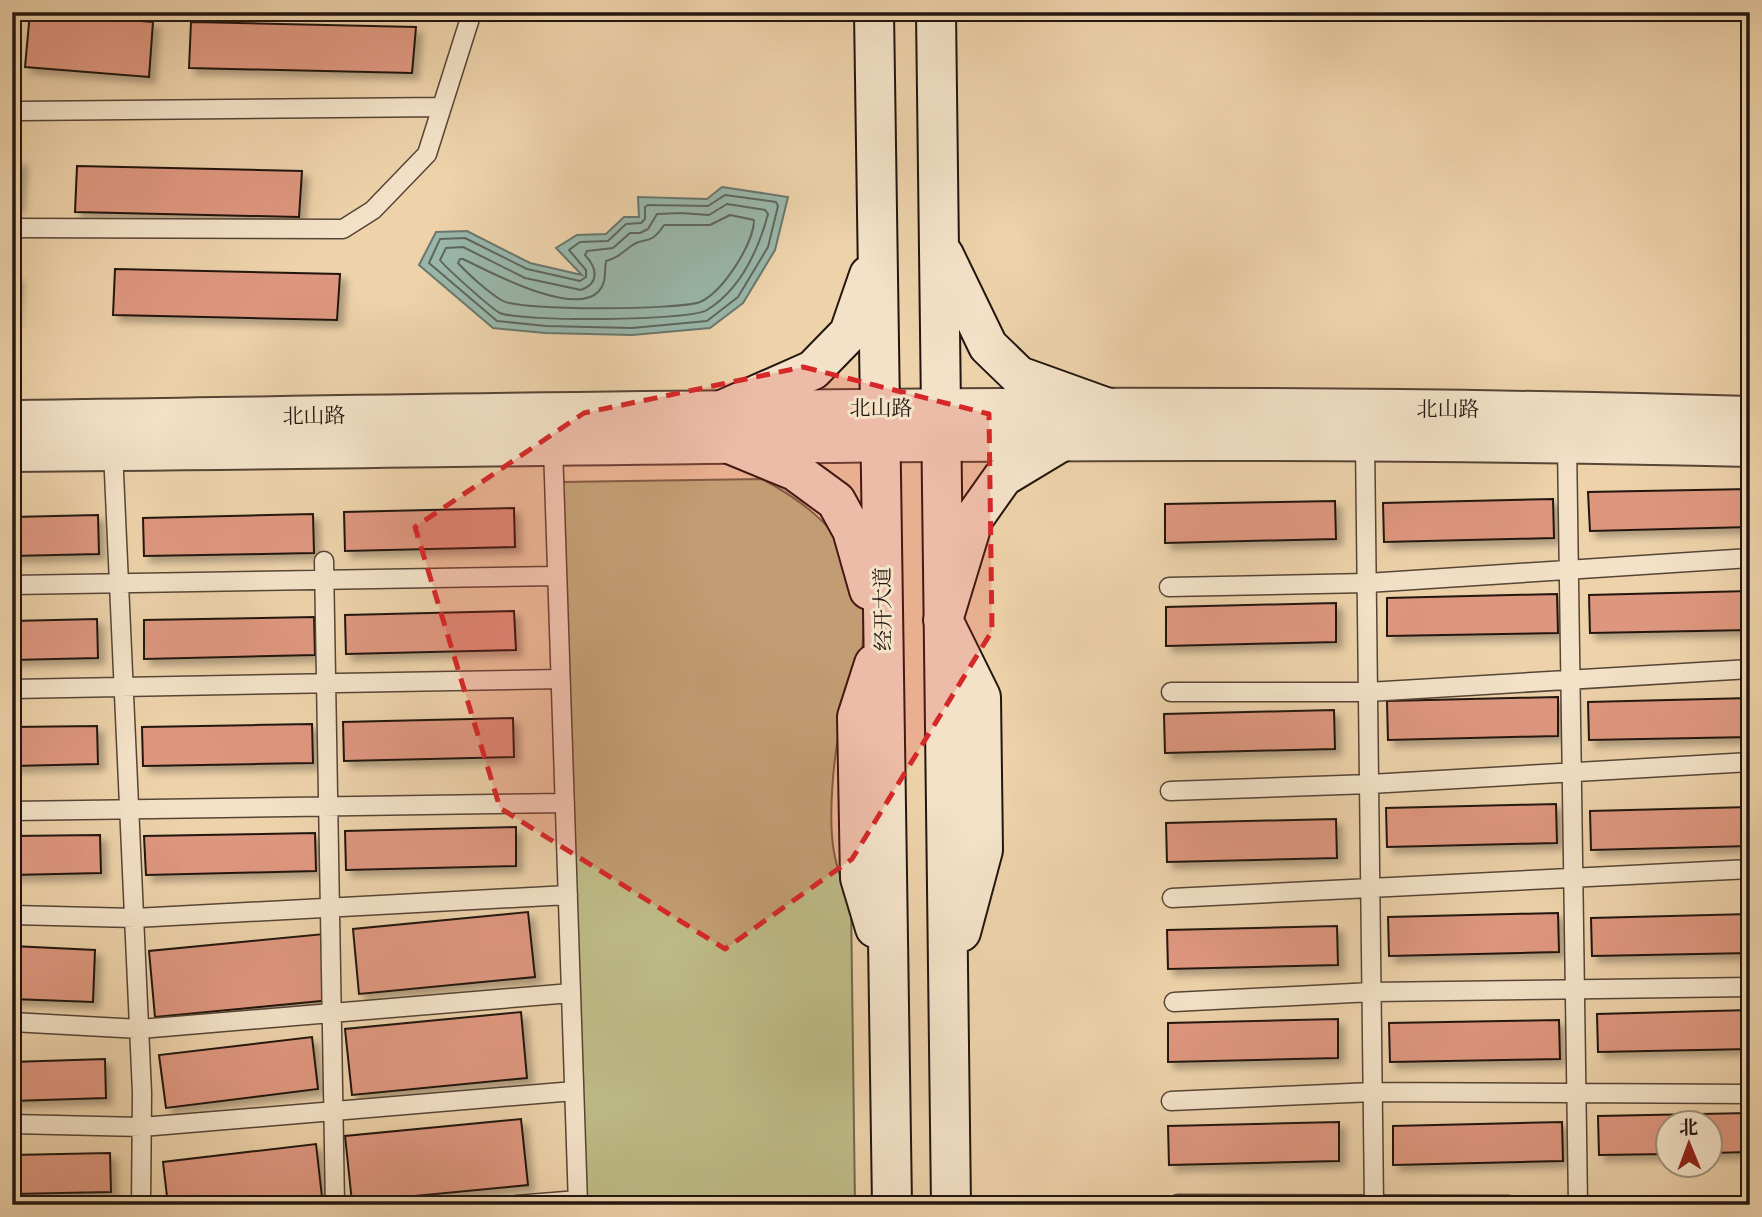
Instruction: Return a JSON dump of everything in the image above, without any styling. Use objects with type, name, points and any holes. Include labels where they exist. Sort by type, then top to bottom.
[{"type":"main road","name":"经开大道","points":[[874,12],[892,1205]]},
{"type":"main road","points":[[936,12],[951,1205]]},
{"type":"main road","points":[[939,243],[988,346],[996,354],[1019,376],[1108,408]]},
{"type":"main road","points":[[878,250],[849,333],[813,370],[727,427],[836,500],[852,530],[883,637]]},
{"type":"main road","name":"北山路","points":[[12,420],[727,427],[941,425],[1108,408],[1518,409],[1750,416]]},
{"type":"main road","name":"北山路","points":[[941,425],[1061,442],[1567,443],[1750,447]]},
{"type":"main road","name":"北山路","points":[[12,452],[553,447],[727,427]]},
{"type":"main road","points":[[943,620],[974,518],[1003,477],[1061,442]]},
{"type":"lane","points":[[12,228],[343,229],[373,210],[427,154],[472,12]]},
{"type":"lane","points":[[21,111],[442,107]]},
{"type":"lane","points":[[1365,442],[1374,1205]]},
{"type":"lane","points":[[1567,443],[1578,1205]]},
{"type":"lane","points":[[516,1205],[578,1202],[553,447]]},
{"type":"lane","points":[[113,452],[140,1029],[141,1205]]},
{"type":"lane","points":[[1169,587],[1367,583],[1750,558]]},
{"type":"lane","points":[[324,561],[335,1205]]},
{"type":"lane","points":[[12,585],[557,576]]},
{"type":"lane","points":[[1171,692],[1368,692],[1750,668]]},
{"type":"lane","points":[[12,689],[560,679]]},
{"type":"lane","points":[[1170,791],[1370,784],[1750,762]]},
{"type":"lane","points":[[12,811],[565,803]]},
{"type":"lane","points":[[1172,898],[1750,869]]},
{"type":"lane","points":[[12,915],[135,918],[568,895]]},
{"type":"lane","points":[[1174,1002],[1372,992],[1750,987]]},
{"type":"lane","points":[[12,1022],[140,1029],[571,993]]},
{"type":"lane","points":[[12,1124],[142,1127],[574,1091]]},
{"type":"lane","points":[[1171,1101],[1373,1091],[1750,1094]]},
{"type":"lane","points":[[1178,1204],[1509,1205]]},
{"type":"highlighted area","points":[[803,367],[989,414],[992,631],[852,859],[725,949],[500,808],[415,527],[584,413]]},
{"type":"shaded area","points":[[762,479],[814,514],[833,533],[848,555],[858,579],[863,606],[859,669],[838,738],[831,806],[835,859],[851,902],[855,1205],[582,1205],[562,482]]},
{"type":"water","points":[[722,187],[788,197],[775,250],[743,303],[710,328],[632,335],[545,333],[493,328],[419,265],[436,232],[467,231],[530,263],[582,275],[556,248],[577,235],[606,234],[624,217],[639,217],[638,197],[707,199]]},
{"type":"building","points":[[30,12],[153,22],[149,77],[25,67]]},
{"type":"building","points":[[191,22],[416,27],[412,73],[189,68]]},
{"type":"building","points":[[12,160],[21,160],[18,206],[12,206]]},
{"type":"building","points":[[77,166],[302,171],[299,217],[75,212]]},
{"type":"building","points":[[115,269],[340,274],[337,320],[113,315]]},
{"type":"building","points":[[12,275],[17,276],[13,321],[12,321]]},
{"type":"building","points":[[1750,489],[1750,527],[1590,531],[1588,492]]},
{"type":"building","points":[[1553,499],[1554,538],[1384,542],[1383,503]]},
{"type":"building","points":[[1335,501],[1336,539],[1165,543],[1165,504]]},
{"type":"building","points":[[514,508],[515,547],[345,551],[344,512]]},
{"type":"building","points":[[313,514],[314,553],[144,556],[143,518]]},
{"type":"building","points":[[98,515],[99,554],[12,556],[12,517]]},
{"type":"building","points":[[1750,591],[1750,630],[1590,633],[1589,595]]},
{"type":"building","points":[[1557,594],[1558,633],[1387,636],[1387,598]]},
{"type":"building","points":[[1336,603],[1336,642],[1166,646],[1166,607]]},
{"type":"building","points":[[514,611],[516,650],[346,654],[345,615]]},
{"type":"building","points":[[314,617],[315,655],[144,659],[144,620]]},
{"type":"building","points":[[97,619],[98,658],[12,660],[12,621]]},
{"type":"building","points":[[1558,697],[1558,736],[1388,740],[1387,701]]},
{"type":"building","points":[[1750,698],[1750,737],[1589,740],[1588,702]]},
{"type":"building","points":[[1334,710],[1335,749],[1165,753],[1164,714]]},
{"type":"building","points":[[513,718],[514,757],[344,761],[343,722]]},
{"type":"building","points":[[312,724],[313,763],[143,766],[142,727]]},
{"type":"building","points":[[97,726],[98,764],[12,766],[12,727]]},
{"type":"building","points":[[1556,804],[1557,843],[1387,847],[1386,808]]},
{"type":"building","points":[[1750,807],[1750,846],[1591,850],[1590,811]]},
{"type":"building","points":[[1336,819],[1337,858],[1167,862],[1166,823]]},
{"type":"building","points":[[516,827],[516,866],[346,870],[345,831]]},
{"type":"building","points":[[315,833],[316,871],[146,875],[144,836]]},
{"type":"building","points":[[100,835],[101,873],[12,875],[12,836]]},
{"type":"building","points":[[528,912],[535,977],[359,994],[353,929]]},
{"type":"building","points":[[1558,913],[1559,952],[1389,956],[1388,917]]},
{"type":"building","points":[[1750,914],[1750,953],[1592,956],[1591,918]]},
{"type":"building","points":[[1337,926],[1338,965],[1168,969],[1167,930]]},
{"type":"building","points":[[324,934],[331,1000],[155,1017],[149,951]]},
{"type":"building","points":[[12,946],[95,950],[93,1002],[12,999]]},
{"type":"building","points":[[1750,1010],[1750,1049],[1598,1052],[1597,1014]]},
{"type":"building","points":[[521,1012],[527,1078],[352,1095],[345,1029]]},
{"type":"building","points":[[1338,1019],[1338,1058],[1168,1062],[1168,1023]]},
{"type":"building","points":[[1559,1020],[1560,1059],[1390,1062],[1389,1023]]},
{"type":"building","points":[[312,1037],[318,1089],[166,1108],[159,1055]]},
{"type":"building","points":[[105,1059],[106,1098],[12,1101],[12,1062]]},
{"type":"building","points":[[1750,1113],[1750,1152],[1724,1153],[1724,1114]]},
{"type":"building","points":[[1654,1115],[1654,1154],[1599,1155],[1598,1116]]},
{"type":"building","points":[[521,1119],[528,1185],[352,1202],[345,1136]]},
{"type":"building","points":[[1339,1122],[1339,1161],[1169,1165],[1168,1126]]},
{"type":"building","points":[[1562,1122],[1563,1161],[1393,1165],[1393,1126]]},
{"type":"building","points":[[316,1144],[322,1197],[254,1205],[168,1205],[163,1162]]},
{"type":"building","points":[[110,1153],[111,1192],[12,1194],[12,1155]]}]
